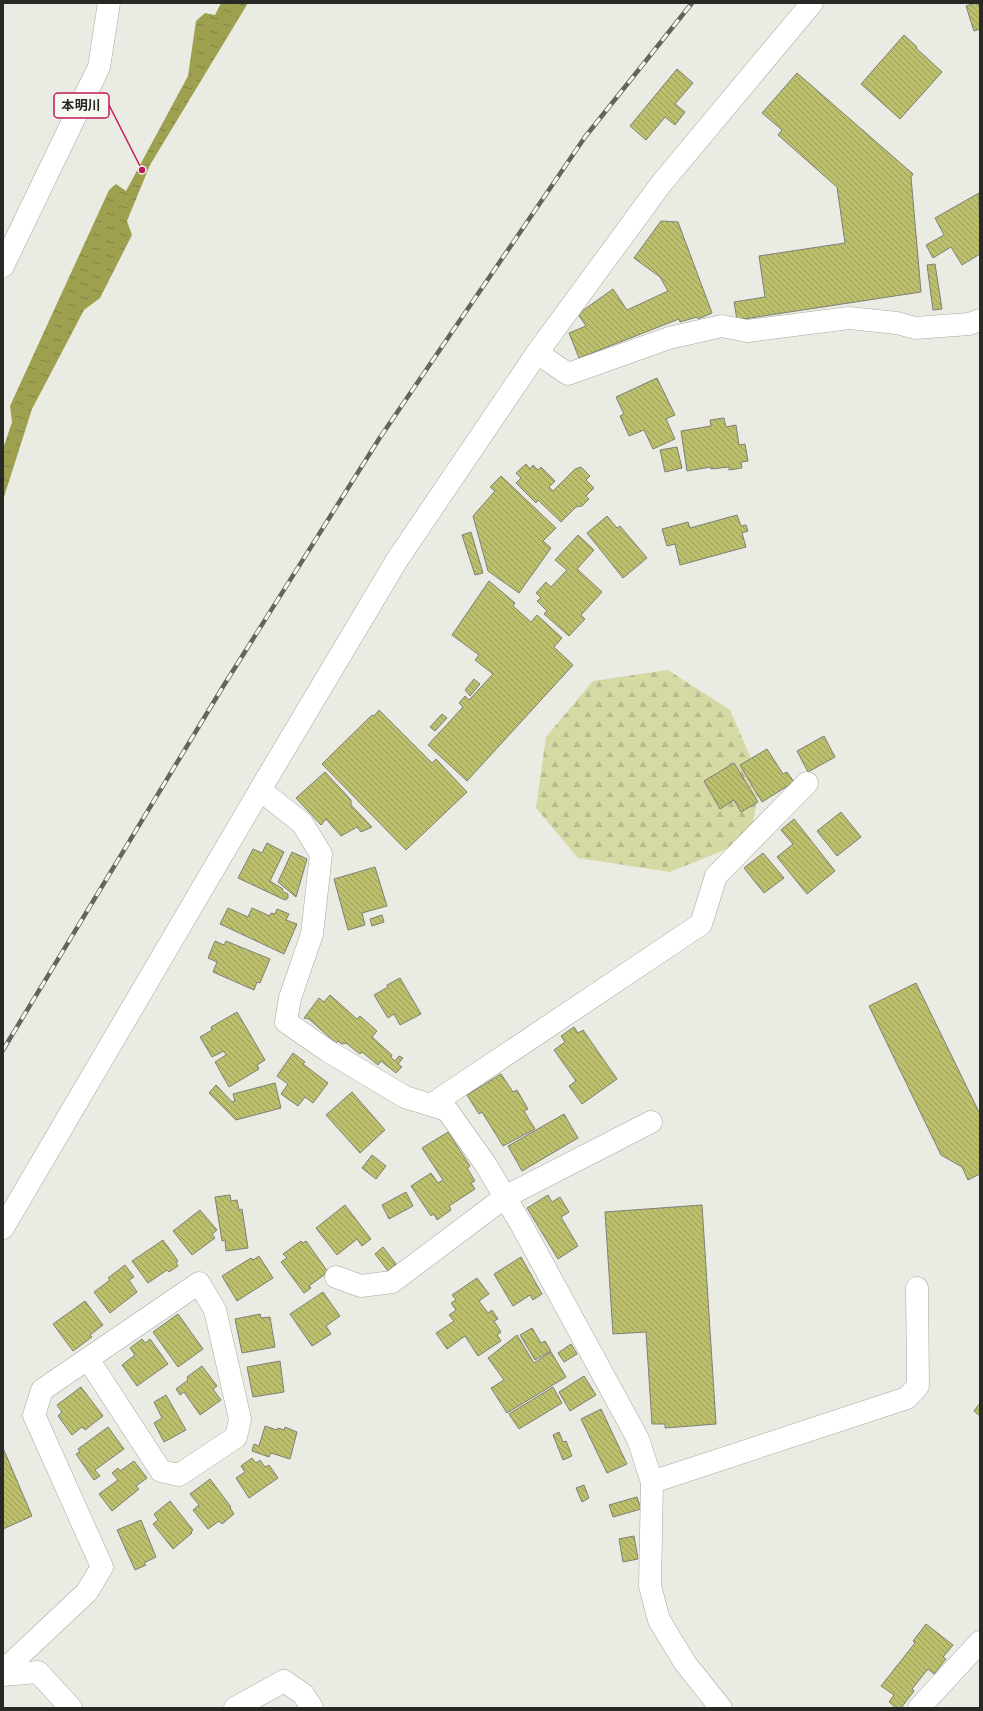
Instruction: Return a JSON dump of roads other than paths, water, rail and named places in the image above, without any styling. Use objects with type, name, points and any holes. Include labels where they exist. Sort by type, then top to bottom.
[{"type":"street","points":[[3,266],[100,67],[109,3]]},
{"type":"street","points":[[3,1228],[397,560],[537,353],[661,184],[812,3]]},
{"type":"street","points":[[537,353],[568,374],[669,338],[722,326],[747,331],[849,318],[915,328],[969,324],[980,320]]},
{"type":"street","points":[[431,1105],[700,924],[716,876],[807,784]]},
{"type":"street","points":[[260,790],[302,823],[321,854],[312,934],[290,998],[286,1022],[328,1051],[405,1097],[447,1110],[486,1165],[638,1440],[652,1482],[650,1586],[659,1620],[685,1663],[721,1708]]},
{"type":"street","points":[[336,1277],[361,1286],[392,1282],[505,1197],[651,1122]]},
{"type":"street","points":[[3,1671],[87,1592],[102,1567],[34,1415],[42,1390],[199,1283],[215,1310],[240,1419],[236,1437],[179,1476],[161,1471],[88,1359]]},
{"type":"street","points":[[652,1482],[907,1398],[918,1386],[917,1288]]},
{"type":"street","points":[[919,1708],[980,1642]]},
{"type":"street","points":[[3,1675],[38,1672],[71,1708]]},
{"type":"street","points":[[235,1708],[284,1681],[303,1694],[312,1708]]},
{"type":"water","points":[[221,3],[248,3],[150,165],[127,221],[132,235],[100,298],[84,310],[32,409],[3,500],[3,449],[12,422],[10,406],[109,190],[116,184],[126,191],[188,76],[196,21],[205,13],[215,15]]},
{"type":"railway","points":[[3,1050],[224,685],[379,439],[585,137],[692,3]]},
{"type":"place","name":"本明川","points":[[142,170]]}]
